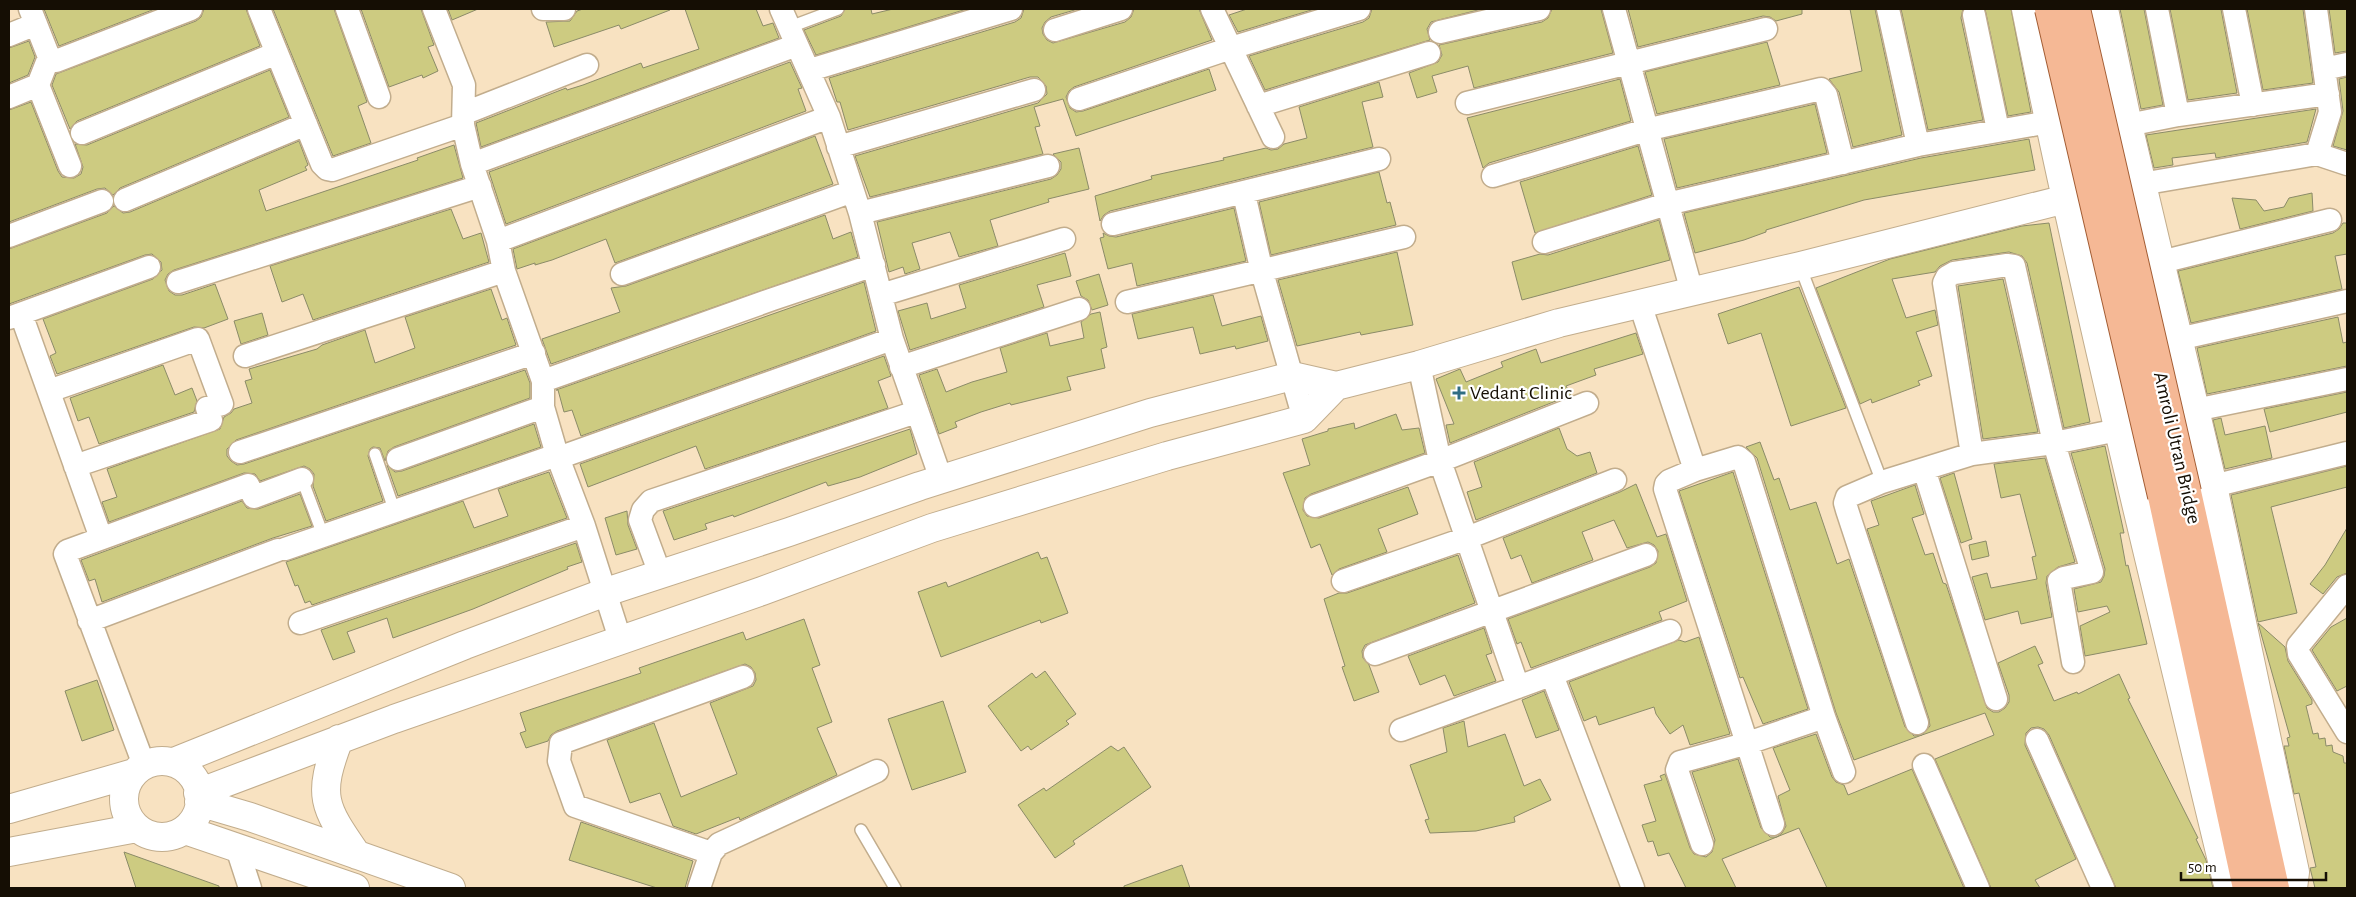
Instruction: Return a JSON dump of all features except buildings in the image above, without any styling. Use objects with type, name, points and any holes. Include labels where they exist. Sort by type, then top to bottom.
[{"type":"main road","name":"Amroli Utran Bridge","points":[[2049,9],[2187,491],[2247,888]]},
{"type":"main road","name":"Amroli Utran Bridge","points":[[2076,9],[2187,491],[2275,888]]},
{"type":"street","points":[[9,35],[33,16],[49,57],[56,61],[190,9]]},
{"type":"street","points":[[259,9],[322,164],[332,170],[464,119],[587,65]]},
{"type":"street","points":[[347,9],[378,97]]},
{"type":"street","points":[[434,9],[464,85],[464,119],[472,164],[498,240],[504,270],[534,353],[542,381],[543,408],[557,456],[584,526],[620,639]]},
{"type":"street","points":[[543,9],[564,9]]},
{"type":"street","points":[[810,70],[1011,9]]},
{"type":"street","points":[[1055,30],[1120,9]]},
{"type":"street","points":[[1212,9],[1274,137]]},
{"type":"street","points":[[1079,99],[1231,48],[1359,9]]},
{"type":"street","points":[[1440,32],[1539,9]]},
{"type":"street","points":[[1614,9],[1692,292]]},
{"type":"street","points":[[1888,9],[1918,145]]},
{"type":"street","points":[[2026,9],[2049,122],[2118,430],[2227,881],[2232,888]]},
{"type":"street","points":[[2104,9],[2128,125],[2162,262],[2195,410],[2187,491],[2295,872],[2293,888]]},
{"type":"street","points":[[2157,9],[2178,115]]},
{"type":"street","points":[[2234,9],[2253,105]]},
{"type":"street","points":[[2316,9],[2324,69],[2335,107],[2317,154]]},
{"type":"street","points":[[1974,15],[1998,130]]},
{"type":"street","points":[[472,164],[789,27],[810,70],[829,117],[860,213],[892,340],[916,412],[930,482],[932,528]]},
{"type":"street","points":[[1467,103],[1766,30]]},
{"type":"street","points":[[82,133],[277,53]]},
{"type":"street","points":[[1258,106],[1429,53]]},
{"type":"street","points":[[49,57],[38,85],[70,166]]},
{"type":"street","points":[[2324,69],[2347,64]]},
{"type":"street","points":[[9,97],[38,85]]},
{"type":"street","points":[[838,147],[1034,90]]},
{"type":"street","points":[[1493,176],[1646,130],[1822,90],[1826,95],[1843,163]]},
{"type":"street","points":[[2128,125],[2178,115],[2253,105],[2335,107]]},
{"type":"street","points":[[498,240],[829,117]]},
{"type":"street","points":[[1544,242],[1667,204],[1918,145],[2049,122]]},
{"type":"street","points":[[125,200],[306,124]]},
{"type":"street","points":[[9,809],[156,762],[174,762],[465,645],[606,592],[789,532],[930,482],[1150,413],[1292,376],[1336,386],[1419,365],[1559,323],[1800,266],[2066,199],[2317,154],[2347,164]]},
{"type":"street","points":[[1113,224],[1244,194],[1379,159]]},
{"type":"street","points":[[860,213],[1048,166]]},
{"type":"street","points":[[178,282],[480,186]]},
{"type":"street","points":[[622,274],[852,191]]},
{"type":"street","points":[[1244,194],[1262,272],[1304,419]]},
{"type":"street","points":[[9,236],[102,201]]},
{"type":"street","points":[[2162,262],[2330,220]]},
{"type":"street","points":[[1126,302],[1404,238]]},
{"type":"street","points":[[881,295],[1064,240]]},
{"type":"street","points":[[542,381],[773,298],[874,265]]},
{"type":"street","points":[[1972,454],[1944,283],[1947,277],[1954,273],[2007,265],[2014,266],[2017,272],[2054,444],[2092,572],[2064,578],[2059,581],[2073,662]]},
{"type":"street","points":[[101,538],[49,391],[15,316],[148,267]]},
{"type":"street","points":[[245,356],[504,270]]},
{"type":"street","points":[[2178,339],[2347,301]]},
{"type":"street","points":[[1640,304],[1695,470]]},
{"type":"street","points":[[901,367],[1079,309]]},
{"type":"street","points":[[49,391],[198,339],[222,404],[207,408],[211,420],[75,466]]},
{"type":"street","points":[[89,621],[282,549],[395,512],[892,340]]},
{"type":"street","points":[[240,452],[534,353]]},
{"type":"street","points":[[1419,365],[1440,461],[1518,687]]},
{"type":"street","points":[[2195,410],[2347,379]]},
{"type":"street","points":[[199,797],[339,739],[620,639],[762,591],[932,528],[1167,456],[1304,419],[1336,386]]},
{"type":"street","points":[[1314,506],[1440,461],[1587,404]]},
{"type":"street","points":[[398,458],[543,408]]},
{"type":"street","points":[[660,574],[640,520],[643,510],[651,501],[916,412]]},
{"type":"street","points":[[1917,723],[1845,503],[1850,494],[1972,454],[2054,444],[2118,430]]},
{"type":"street","points":[[2187,491],[2347,453]]},
{"type":"street","points":[[1773,824],[1665,489],[1669,481],[1695,470],[1738,457],[1744,462],[1824,717],[1844,772]]},
{"type":"street","points":[[1924,469],[1996,699]]},
{"type":"street","points":[[139,769],[65,554],[67,551],[101,538],[248,485],[254,497],[302,479]]},
{"type":"street","points":[[1343,581],[1467,538],[1615,480]]},
{"type":"street","points":[[300,623],[584,526]]},
{"type":"street","points":[[1375,654],[1646,554]]},
{"type":"street","points":[[2347,586],[2298,646],[2299,654],[2347,732]]},
{"type":"street","points":[[1401,730],[1670,631]]},
{"type":"street","points":[[1552,675],[1633,888]]},
{"type":"street","points":[[712,853],[575,806],[559,761],[561,743],[743,677]]},
{"type":"street","points":[[1702,844],[1678,767],[1682,762],[1748,743],[1824,717]]},
{"type":"street","points":[[339,739],[325,781],[326,799],[339,830],[357,855]]},
{"type":"street","points":[[2037,740],[2103,888]]},
{"type":"street","points":[[139,769],[127,783],[124,794],[124,807],[129,818],[137,828],[148,835],[160,837],[173,836],[185,830],[193,820],[199,797],[196,783],[189,773],[174,762]]},
{"type":"street","points":[[1924,765],[1978,888]]},
{"type":"street","points":[[699,888],[712,853],[719,844],[877,771]]},
{"type":"street","points":[[199,797],[451,888]]},
{"type":"street","points":[[9,852],[137,828]]},
{"type":"street","points":[[185,830],[355,888]]},
{"type":"street","points":[[238,848],[250,888]]},
{"type":"lane","points":[[789,27],[838,9]]},
{"type":"lane","points":[[1800,266],[1882,482]]},
{"type":"lane","points":[[375,454],[395,512]]},
{"type":"lane","points":[[302,479],[323,535]]},
{"type":"lane","points":[[861,830],[895,888]]},
{"type":"place","name":"Vedant Clinic","points":[[1459,393]]}]
